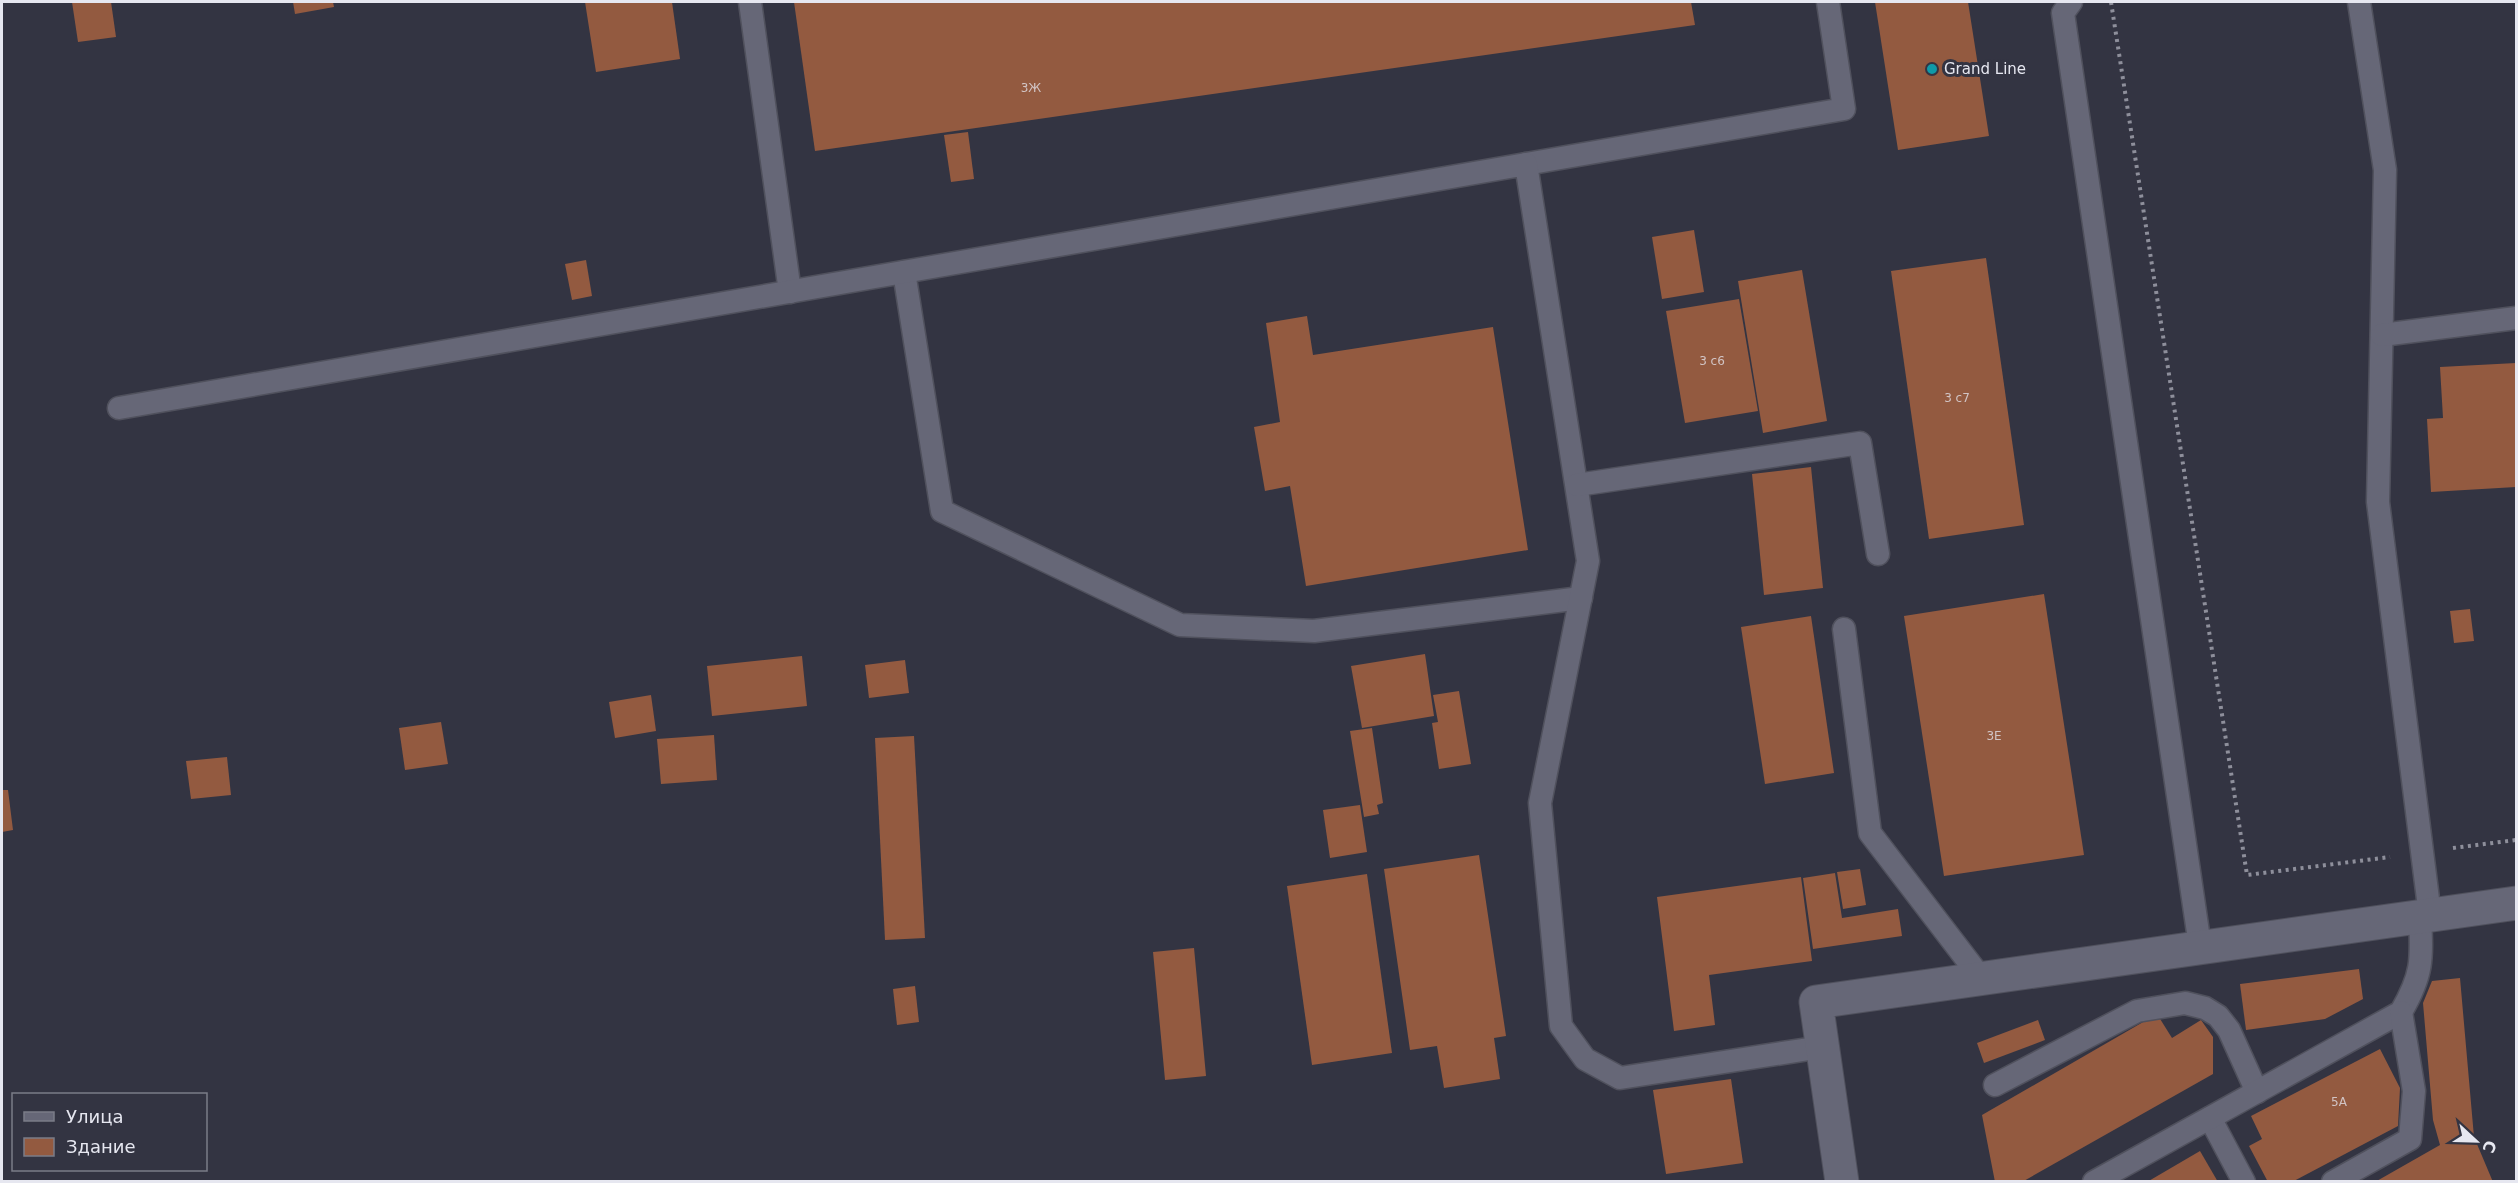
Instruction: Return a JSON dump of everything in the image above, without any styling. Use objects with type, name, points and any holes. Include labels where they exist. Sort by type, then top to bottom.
[{"type":"street","points":[[1842,1182],[1816,1002],[2517,903]]},
{"type":"lane","points":[[750,2],[790,292]]},
{"type":"lane","points":[[119,408],[1844,109],[1828,2]]},
{"type":"lane","points":[[2071,2],[2063,13],[2200,946]]},
{"type":"lane","points":[[2094,1182],[2401,1012],[2416,987],[2422,962],[2425,915],[2423,852],[2378,502],[2385,170],[2359,2]]},
{"type":"lane","points":[[1526,164],[1588,561],[1540,803],[1561,1026],[1585,1059],[1620,1078],[1822,1047]]},
{"type":"lane","points":[[904,272],[942,511],[1180,625],[1314,631],[1581,598]]},
{"type":"lane","points":[[2382,335],[2517,318]]},
{"type":"lane","points":[[1577,485],[1860,442],[1878,554]]},
{"type":"lane","points":[[1844,628],[1870,832],[1981,978]]},
{"type":"lane","points":[[1995,1085],[2137,1011],[2185,1003],[2205,1008],[2218,1016],[2229,1030],[2257,1092]]},
{"type":"lane","points":[[2333,1182],[2410,1139],[2414,1091],[2401,1012]]},
{"type":"lane","points":[[2210,1118],[2244,1182]]},
{"type":"path","points":[[2111,2],[2247,875],[2517,840]]},
{"type":"building","points":[[72,2],[111,2],[116,37],[78,42]]},
{"type":"building","points":[[293,2],[333,2],[334,7],[295,14]]},
{"type":"building","points":[[585,2],[672,2],[680,59],[596,72]]},
{"type":"building","points":[[794,2],[1691,2],[1695,25],[815,151]]},
{"type":"building","name":"Grand Line","points":[[1875,2],[1968,2],[1989,136],[1898,150]]},
{"type":"building","points":[[968,132],[974,179],[951,182],[944,135]]},
{"type":"building","points":[[1694,230],[1704,292],[1662,299],[1652,237]]},
{"type":"building","points":[[1986,258],[2024,525],[1929,539],[1891,271]]},
{"type":"building","points":[[586,260],[592,296],[572,300],[565,264]]},
{"type":"building","points":[[1802,270],[1827,421],[1763,433],[1738,281]]},
{"type":"building","points":[[1739,299],[1758,411],[1685,423],[1666,311]]},
{"type":"building","points":[[1307,316],[1313,355],[1493,327],[1528,550],[1306,586],[1290,486],[1265,491],[1254,427],[1280,422],[1266,323]]},
{"type":"building","points":[[2516,363],[2516,487],[2431,492],[2427,419],[2443,418],[2440,367]]},
{"type":"building","points":[[1811,467],[1823,588],[1764,595],[1752,474]]},
{"type":"building","points":[[2044,594],[2084,855],[1944,876],[1904,616]]},
{"type":"building","points":[[2470,609],[2474,641],[2454,643],[2450,611]]},
{"type":"building","points":[[1811,616],[1834,773],[1765,784],[1741,627]]},
{"type":"building","points":[[1425,654],[1434,716],[1362,728],[1351,666]]},
{"type":"building","points":[[802,656],[807,706],[712,716],[707,666]]},
{"type":"building","points":[[905,660],[909,693],[869,698],[865,665]]},
{"type":"building","points":[[1459,691],[1471,764],[1439,769],[1432,723],[1438,722],[1433,695]]},
{"type":"building","points":[[651,695],[656,731],[615,738],[609,702]]},
{"type":"building","points":[[441,722],[448,764],[405,770],[399,728]]},
{"type":"building","points":[[1372,728],[1383,803],[1377,805],[1379,814],[1364,817],[1350,731]]},
{"type":"building","points":[[714,735],[717,780],[661,784],[657,739]]},
{"type":"building","points":[[914,736],[925,938],[885,940],[875,738]]},
{"type":"building","points":[[227,757],[231,795],[191,799],[186,761]]},
{"type":"building","points":[[2,790],[8,790],[13,830],[2,832]]},
{"type":"building","points":[[1360,805],[1367,852],[1330,858],[1323,810]]},
{"type":"building","points":[[1479,855],[1506,1036],[1494,1038],[1500,1079],[1444,1088],[1437,1046],[1410,1050],[1384,869]]},
{"type":"building","points":[[1860,869],[1866,905],[1843,909],[1837,872]]},
{"type":"building","points":[[1835,873],[1842,918],[1898,909],[1902,936],[1813,949],[1803,878]]},
{"type":"building","points":[[1367,874],[1392,1053],[1312,1065],[1287,886]]},
{"type":"building","points":[[1801,877],[1812,961],[1709,975],[1715,1025],[1674,1031],[1657,897]]},
{"type":"building","points":[[1194,948],[1206,1076],[1165,1080],[1153,952]]},
{"type":"building","points":[[2359,969],[2363,999],[2325,1019],[2246,1030],[2240,984]]},
{"type":"building","points":[[2460,978],[2474,1137],[2493,1182],[2375,1182],[2440,1145],[2433,1120],[2423,1003],[2432,981]]},
{"type":"building","points":[[915,986],[919,1022],[897,1025],[893,989]]},
{"type":"building","points":[[2157,1014],[2172,1038],[2201,1020],[2213,1037],[2213,1074],[2022,1182],[1995,1182],[1982,1115]]},
{"type":"building","points":[[2038,1020],[2045,1040],[1984,1063],[1977,1043]]},
{"type":"building","points":[[2380,1049],[2400,1088],[2398,1126],[2292,1182],[2268,1182],[2249,1146],[2262,1139],[2251,1116]]},
{"type":"building","points":[[1731,1079],[1743,1163],[1666,1174],[1653,1090]]},
{"type":"building","points":[[2200,1151],[2218,1182],[2147,1182]]},
{"type":"place","name":"Grand Line","points":[[1932,69]]}]
